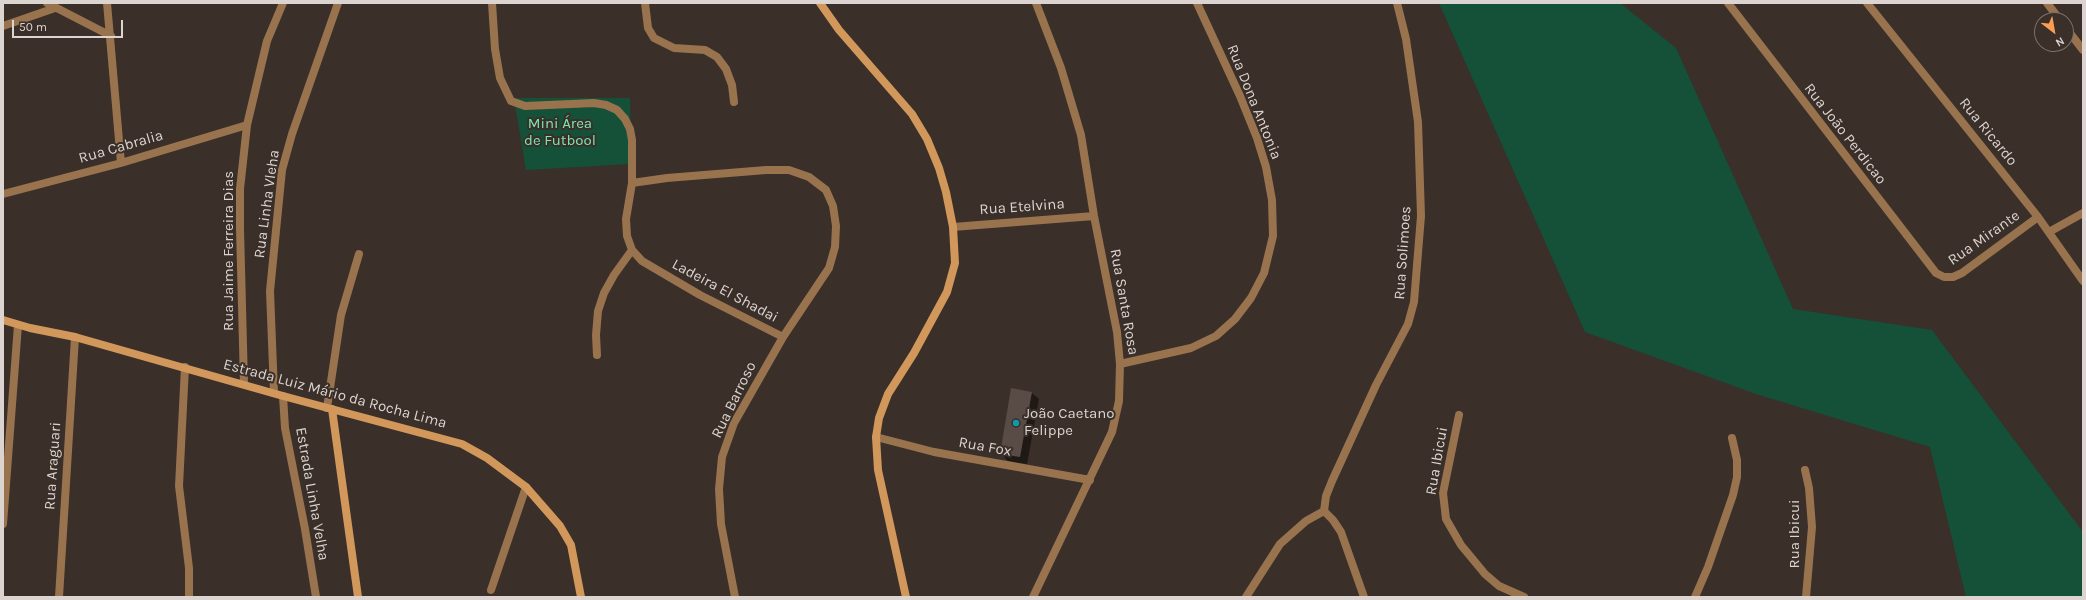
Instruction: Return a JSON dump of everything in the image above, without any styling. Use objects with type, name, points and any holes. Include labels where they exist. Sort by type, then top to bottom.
[{"type":"main road","points":[[820,3],[839,30],[912,114],[927,139],[938,168],[953,227],[954,263],[947,292],[914,353],[888,394],[879,418],[876,437],[878,470],[906,597]]},
{"type":"main road","name":"Estrada Luiz Mário da Rocha Lima","points":[[3,320],[18,325],[75,336],[283,396],[462,444],[487,458],[526,487],[560,526],[571,546],[581,597]]},
{"type":"main road","points":[[330,408],[358,597]]},
{"type":"street","points":[[47,3],[111,36]]},
{"type":"street","points":[[108,3],[121,162]]},
{"type":"street","name":"Rua Jaime Ferreira Dias","points":[[244,384],[240,189],[247,125],[267,41],[283,3]]},
{"type":"street","name":"Rua Linha Vleha","points":[[274,393],[270,291],[282,170],[292,134],[338,3]]},
{"type":"street","points":[[492,3],[494,49],[500,78],[511,101],[525,106],[594,104],[606,106],[617,110],[625,118],[630,129],[632,140],[632,183],[626,219],[627,236],[632,250],[614,274],[604,293],[598,311],[596,335],[597,355]]},
{"type":"street","points":[[645,3],[648,28],[654,38],[674,48],[705,50],[717,57],[726,69],[732,85],[734,102]]},
{"type":"street","name":"Rua Santa Rosa","points":[[1033,597],[1112,432],[1119,401],[1120,364],[1117,332],[1094,216],[1081,135],[1061,68],[1036,3]]},
{"type":"street","name":"Rua Dona Antonia","points":[[1120,364],[1191,348],[1216,336],[1235,319],[1251,298],[1264,273],[1273,236],[1271,193],[1266,167],[1257,138],[1240,96],[1197,3]]},
{"type":"street","name":"Rua Solimoes","points":[[1324,511],[1326,496],[1332,481],[1376,385],[1408,324],[1414,302],[1421,216],[1418,122],[1406,39],[1397,3]]},
{"type":"street","name":"Rua João Perdicao","points":[[1728,3],[1929,265],[1936,273],[1944,277]]},
{"type":"street","name":"Rua Ricardo","points":[[1867,3],[2038,217],[2083,281]]},
{"type":"street","points":[[2047,3],[2054,12]]},
{"type":"street","points":[[3,26],[55,8]]},
{"type":"street","points":[[2074,38],[2083,50]]},
{"type":"street","name":"Rua Cabralia","points":[[3,194],[121,162],[247,125]]},
{"type":"street","name":"Ladeira El Shadai","points":[[632,183],[736,172],[788,170],[809,177],[826,190],[833,206],[836,226],[835,247],[829,268],[783,337],[669,278],[642,261],[632,250]]},
{"type":"street","points":[[2049,232],[2083,213]]},
{"type":"street","name":"Rua Etelvina","points":[[953,227],[1094,216]]},
{"type":"street","name":"Rua Mirante","points":[[1944,277],[1953,277],[1962,273],[2038,217]]},
{"type":"street","points":[[330,408],[341,315],[358,254]]},
{"type":"street","points":[[3,524],[18,325]]},
{"type":"street","name":"Rua Araguari","points":[[59,597],[75,336]]},
{"type":"street","name":"Rua Barroso","points":[[735,597],[721,524],[719,490],[722,457],[734,423],[783,337]]},
{"type":"street","points":[[185,367],[179,486],[189,568],[189,597]]},
{"type":"street","name":"Estrada Linha Velha","points":[[283,396],[285,428],[305,529],[316,597]]},
{"type":"street","name":"Rua Ibicui","points":[[1459,415],[1443,493],[1446,518],[1461,545],[1485,574],[1499,586],[1524,597]]},
{"type":"street","name":"Rua Fox","points":[[876,437],[934,452],[1090,480]]},
{"type":"street","points":[[1695,597],[1708,567],[1734,495],[1737,477],[1737,460],[1732,438]]},
{"type":"street","name":"Rua Ibicui","points":[[1805,470],[1809,488],[1812,527],[1806,597]]},
{"type":"street","points":[[491,590],[526,487]]},
{"type":"street","points":[[1246,597],[1280,544],[1306,521],[1324,511],[1333,520],[1341,532],[1364,597]]},
{"type":"green space","points":[[1439,3],[1620,3],[1676,48],[1793,309],[1932,330],[2083,532],[2083,597],[1966,597],[1930,447],[1756,394],[1585,332]]},
{"type":"green space","name":"Mini Área de Futbool","points":[[514,98],[630,98],[631,164],[526,170]]},
{"type":"building","name":"João Caetano Felippe","points":[[1011,388],[1032,392],[1020,457],[1000,454]]},
{"type":"place","name":"João Caetano Felippe","points":[[1016,423]]}]
